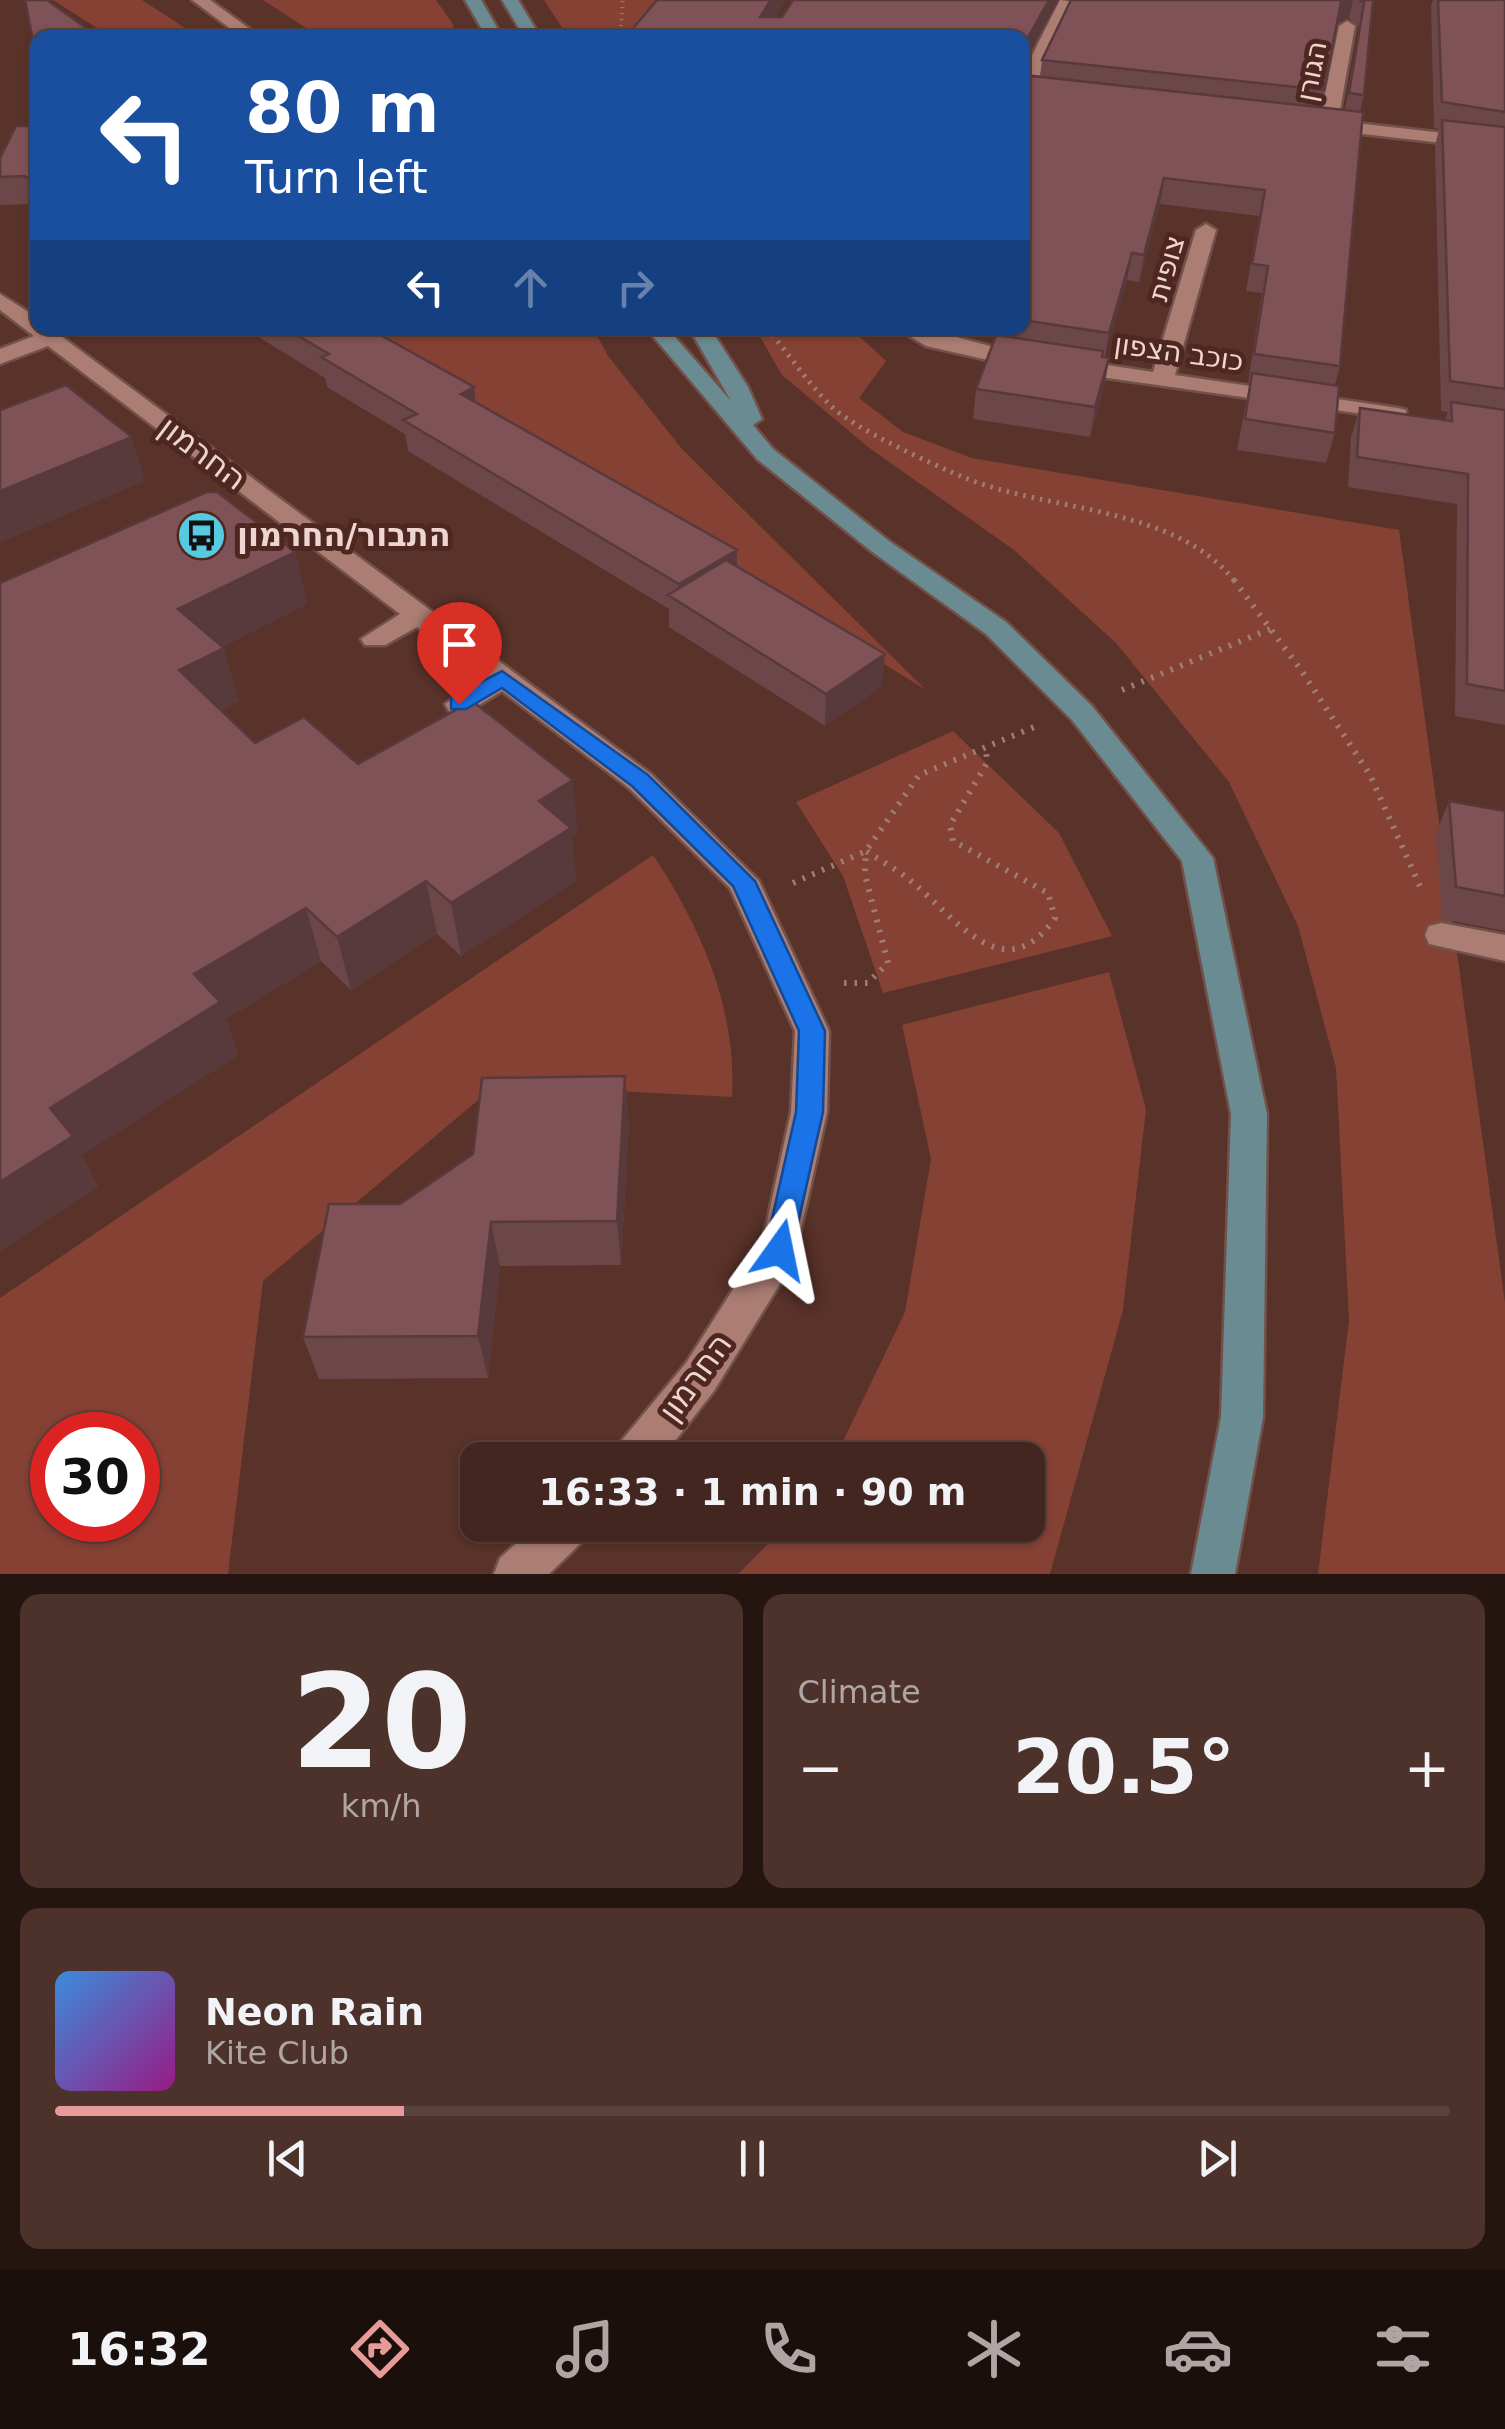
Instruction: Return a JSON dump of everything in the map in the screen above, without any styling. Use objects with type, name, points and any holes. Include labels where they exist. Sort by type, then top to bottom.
[{"type":"main road","points":[[473,0],[489,30]]},
{"type":"main road","points":[[510,0],[527,30]]},
{"type":"main road","points":[[662,335],[765,454],[880,546],[996,628],[1082,712],[1196,858],[1250,1114],[1242,1417],[1212,1574]]},
{"type":"main road","points":[[704,335],[737,387],[765,454]]},
{"type":"street","points":[[200,0],[243,30]]},
{"type":"street","points":[[1030,90],[1066,2]]},
{"type":"street","name":"הגורן","points":[[1348,26],[1319,124],[1505,145]]},
{"type":"street","name":"צופית","points":[[1162,380],[1206,230]]},
{"type":"street","name":"החרמון","points":[[0,300],[30,323]]},
{"type":"street","name":"החרמון","points":[[45,335],[101,386],[418,614],[640,781],[742,881],[812,1031],[810,1112],[780,1250],[700,1377],[648,1442]]},
{"type":"street","name":"כוכב הצפון","points":[[922,335],[1001,356],[1429,419]]},
{"type":"street","points":[[0,357],[49,338]]},
{"type":"street","points":[[375,639],[418,614]]},
{"type":"street","points":[[459,704],[502,678]]},
{"type":"street","points":[[1442,934],[1505,948]]},
{"type":"street","points":[[516,1574],[551,1542]]},
{"type":"path","points":[[621,30],[623,0]]},
{"type":"path","points":[[773,335],[832,408],[967,479],[1062,501],[1172,535],[1223,566],[1370,775],[1442,934]]},
{"type":"path","points":[[1121,691],[1270,629]]},
{"type":"path","points":[[838,984],[868,983],[888,963],[864,875],[866,852],[919,775],[1034,727]]},
{"type":"path","points":[[866,852],[910,880],[981,944],[1016,948],[1041,938],[1055,918],[1048,893],[953,841],[950,825],[986,763],[986,747]]},
{"type":"path","points":[[742,881],[792,884],[866,852]]},
{"type":"path","points":[[792,884],[796,898]]},
{"type":"shaded area","points":[[53,0],[142,0],[188,30],[100,30]]},
{"type":"shaded area","points":[[263,0],[436,0],[453,30],[309,30]]},
{"type":"shaded area","points":[[544,0],[668,0],[648,30],[563,30]]},
{"type":"shaded area","points":[[355,335],[597,335],[608,356],[682,449],[926,690]]},
{"type":"shaded area","points":[[759,335],[858,335],[886,361],[859,398],[903,432],[972,458],[1399,530],[1505,1303],[1505,1574],[1318,1574],[1349,1320],[1336,1068],[1298,926],[1229,782],[1116,643],[1014,550],[868,447],[782,375]]},
{"type":"shaded area","points":[[953,731],[1059,833],[1112,936],[883,993],[843,876],[796,802]]},
{"type":"shaded area","points":[[653,855],[686,911],[712,970],[729,1032],[732,1097],[496,1085],[263,1281],[228,1574],[0,1574],[0,1298]]},
{"type":"shaded area","points":[[1109,972],[1146,1109],[1123,1310],[1050,1574],[738,1574],[770,1542],[1045,1542],[1045,1442],[843,1442],[905,1312],[931,1159],[902,1025]]},
{"type":"building","points":[[25,0],[47,0],[89,30],[31,30]]},
{"type":"building","points":[[657,0],[771,0],[760,17],[782,17],[793,0],[1049,0],[1030,34],[1030,30],[632,30]]},
{"type":"building","points":[[1071,0],[1345,0],[1341,2],[1324,90],[1042,60]]},
{"type":"building","points":[[1360,0],[1373,0],[1364,95],[1349,93],[1364,3]]},
{"type":"building","points":[[1438,0],[1505,0],[1505,112],[1442,102]]},
{"type":"building","points":[[1030,76],[1363,112],[1340,366],[1254,354],[1268,266],[1252,264],[1265,190],[1164,178],[1144,255],[1132,253],[1109,333],[1030,321]]},
{"type":"building","points":[[1442,120],[1505,127],[1505,389],[1450,381]]},
{"type":"building","points":[[16,126],[30,126],[30,179],[0,177],[0,158]]},
{"type":"building","points":[[297,335],[381,335],[474,387],[461,394],[737,550],[679,584],[403,420],[417,414],[321,357],[329,354]]},
{"type":"building","points":[[996,335],[1103,351],[1102,357],[1109,358],[1095,407],[976,389]]},
{"type":"building","points":[[1252,373],[1339,386],[1335,433],[1245,419]]},
{"type":"building","points":[[66,385],[132,437],[0,491],[0,410]]},
{"type":"building","points":[[1451,402],[1505,410],[1505,691],[1467,684],[1468,474],[1357,457],[1360,408],[1452,421]]},
{"type":"building","points":[[207,492],[217,492],[295,552],[178,609],[224,648],[179,670],[255,743],[304,717],[358,764],[472,701],[573,780],[539,801],[571,828],[451,903],[426,881],[337,937],[306,908],[194,974],[220,1002],[50,1108],[73,1136],[0,1182],[0,583]]},
{"type":"building","points":[[726,560],[885,654],[826,694],[668,595]]},
{"type":"building","points":[[1449,801],[1505,811],[1505,896],[1456,887]]},
{"type":"building","points":[[625,1076],[617,1221],[491,1222],[478,1336],[303,1337],[329,1204],[400,1204],[473,1154],[482,1078]]},
{"type":"place","name":"התבור/החרמון","points":[[202,535]]},
{"type":"route","points":[[459,704],[502,678],[640,781],[742,881],[812,1031],[810,1112],[780,1250]]}]
